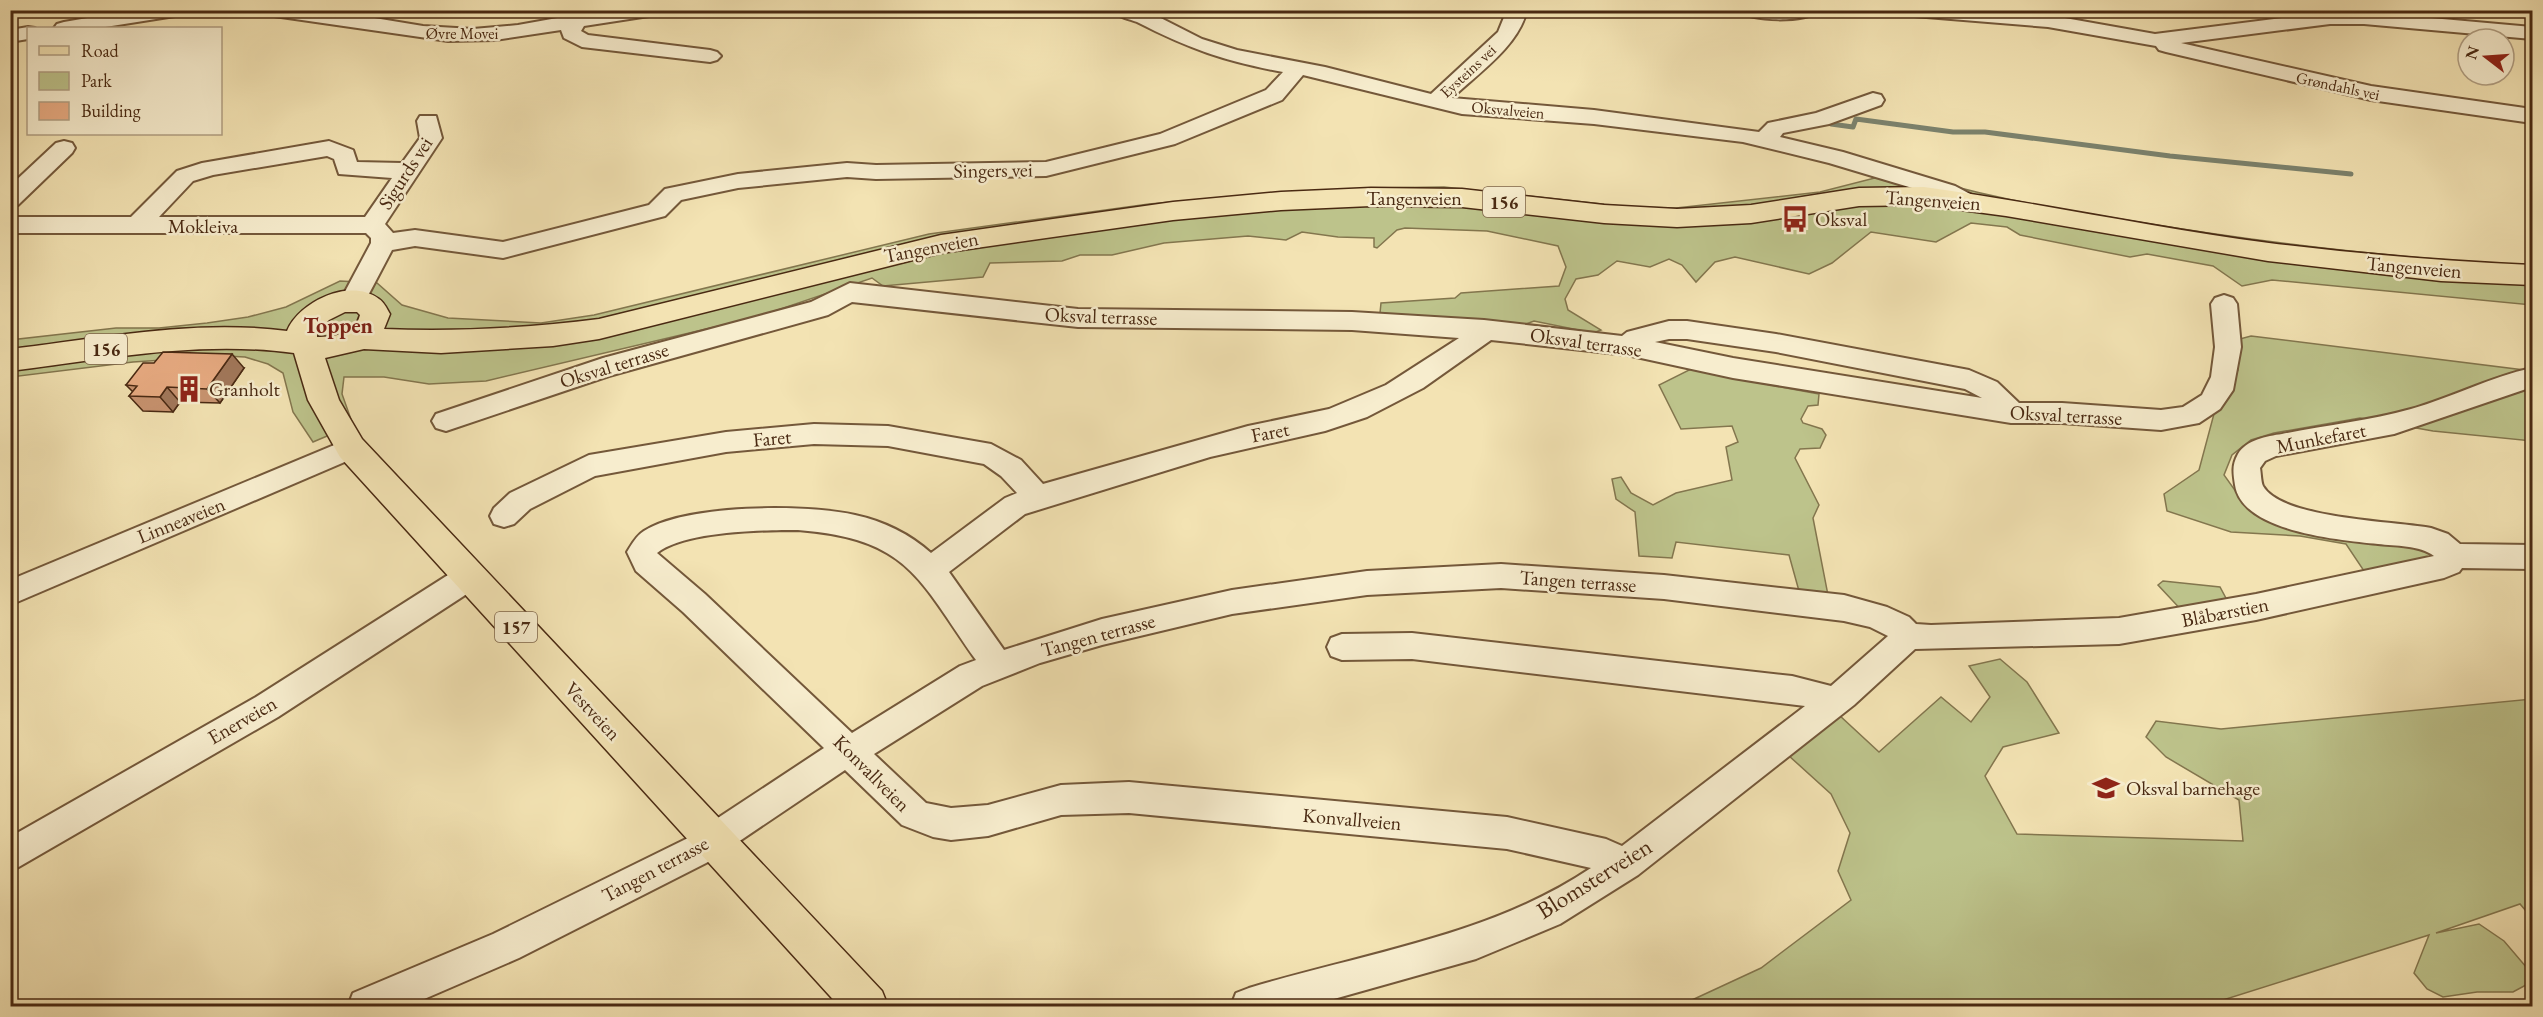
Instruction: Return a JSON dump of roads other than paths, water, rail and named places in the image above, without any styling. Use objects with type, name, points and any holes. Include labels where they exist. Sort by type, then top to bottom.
[{"type":"main road","name":"Tangenveien","points":[[357,339],[441,342],[553,335],[599,329],[847,279],[932,246],[1173,211],[1281,201],[1437,197],[1604,214],[1685,218],[1751,214],[1859,197],[1907,196],[1964,200],[2268,252],[2430,270],[2532,275]]},
{"type":"main road","name":"Tangenveien","points":[[351,305],[389,318],[481,338]]},
{"type":"main road","name":"156","points":[[10,360],[201,338],[351,305]]},
{"type":"main road","points":[[307,345],[302,338],[304,326],[314,314],[351,305],[374,320],[357,339],[338,367],[328,408]]},
{"type":"main road","name":"156","points":[[201,338],[266,338],[328,349],[357,339]]},
{"type":"main road","name":"Vestveien","points":[[307,345],[311,371],[328,408],[351,448],[867,1006]]},
{"type":"street","points":[[70,27],[175,10]]},
{"type":"street","name":"Øvre Movei","points":[[274,10],[321,15],[395,29],[444,35],[517,32],[576,23],[601,16],[650,10]]},
{"type":"street","name":"Eysteins vei","points":[[1435,102],[1505,36],[1514,25],[1517,10]]},
{"type":"street","points":[[1748,10],[1779,14],[1809,10]]},
{"type":"street","points":[[1914,10],[2049,21],[2147,40],[2176,39],[2363,14],[2532,33]]},
{"type":"street","name":"Oksvalveien","points":[[1133,12],[1195,43],[1233,56],[1298,68],[1435,102],[1473,108],[1670,125],[1765,139],[1869,167],[1947,191],[1964,200]]},
{"type":"street","points":[[576,23],[571,29],[571,34],[582,41],[710,56]]},
{"type":"street","points":[[10,36],[27,33]]},
{"type":"street","name":"Grøndahls vei","points":[[2147,40],[2178,50],[2352,89],[2532,116]]},
{"type":"street","name":"Singers vei","points":[[669,201],[673,194],[738,181],[847,170],[876,172],[1046,169],[1129,150],[1207,124],[1274,95],[1298,68]]},
{"type":"street","points":[[1765,139],[1776,128],[1821,118],[1873,100]]},
{"type":"street","name":"Sigurds vei","points":[[377,234],[406,171],[431,138],[428,121]]},
{"type":"street","points":[[10,200],[64,148]]},
{"type":"street","points":[[137,225],[185,176],[210,168],[329,148],[345,155],[347,169],[406,171]]},
{"type":"street","points":[[1859,197],[1856,184],[1869,167]]},
{"type":"street","name":"Mokleiva","points":[[10,225],[137,225],[377,234],[503,250],[657,211],[669,201]]},
{"type":"street","points":[[351,305],[377,234]]},
{"type":"street","name":"Oksval terrasse","points":[[446,421],[603,368],[804,314],[837,301],[847,279],[859,295],[950,302],[1078,318],[1352,321],[1484,329],[1627,346],[1636,338],[1669,330],[1687,330],[1786,345],[1969,380],[1990,390],[2002,400],[2011,413],[2061,413],[2161,420],[2189,416],[2211,402],[2224,376],[2228,347],[2224,304]]},
{"type":"street","name":"Faret","points":[[931,570],[1015,506],[1037,497],[1260,433],[1306,425],[1346,414],[1412,384],[1449,360],[1483,333],[1484,329]]},
{"type":"street","name":"Munkefaret","points":[[2453,556],[2445,547],[2430,540],[2394,533],[2330,528],[2275,510],[2259,501],[2251,492],[2247,483],[2247,462],[2253,454],[2272,446],[2410,420],[2449,408],[2502,386],[2532,378]]},
{"type":"street","name":"Faret","points":[[504,516],[520,501],[589,466],[716,444],[814,434],[888,436],[991,454],[1011,468],[1037,497]]},
{"type":"street","name":"Linneaveien","points":[[10,593],[351,448]]},
{"type":"street","name":"Konvallveien","points":[[996,665],[931,570],[909,553],[877,534],[844,524],[806,518],[776,518],[696,527],[654,539],[645,546],[642,552],[645,563],[694,603],[914,814],[927,821],[948,826],[969,824],[1058,801],[1094,796],[1153,799],[1507,834],[1606,855],[1626,864]]},
{"type":"street","name":"Blåbærstien","points":[[1909,636],[1931,638],[2119,631],[2350,588],[2444,566],[2449,564],[2453,556],[2532,557]]},
{"type":"street","name":"Tangen terrasse","points":[[366,1006],[506,946],[678,860],[713,840],[848,750],[865,743],[971,676],[996,665],[1102,632],[1232,602],[1367,583],[1501,576],[1597,581],[1792,600],[1876,616],[1898,626],[1909,636]]},
{"type":"street","name":"Enerveien","points":[[10,856],[267,707],[469,577]]},
{"type":"street","name":"Blomsterveien","points":[[1249,1006],[1366,971],[1422,958],[1548,912],[1626,864],[1834,701],[1909,636]]},
{"type":"street","points":[[1342,647],[1412,646],[1792,690],[1815,694],[1834,701]]},
{"type":"waterway","points":[[1831,124],[1853,127],[1856,119],[1953,132],[1985,132],[2170,156],[2351,174]]},
{"type":"place","name":"Oksval","points":[[1795,219]]},
{"type":"place","name":"Granholt","points":[[189,389]]},
{"type":"place","name":"Oksval barnehage","points":[[2106,788]]},
{"type":"district","name":"Toppen","points":[[338,325]]}]
